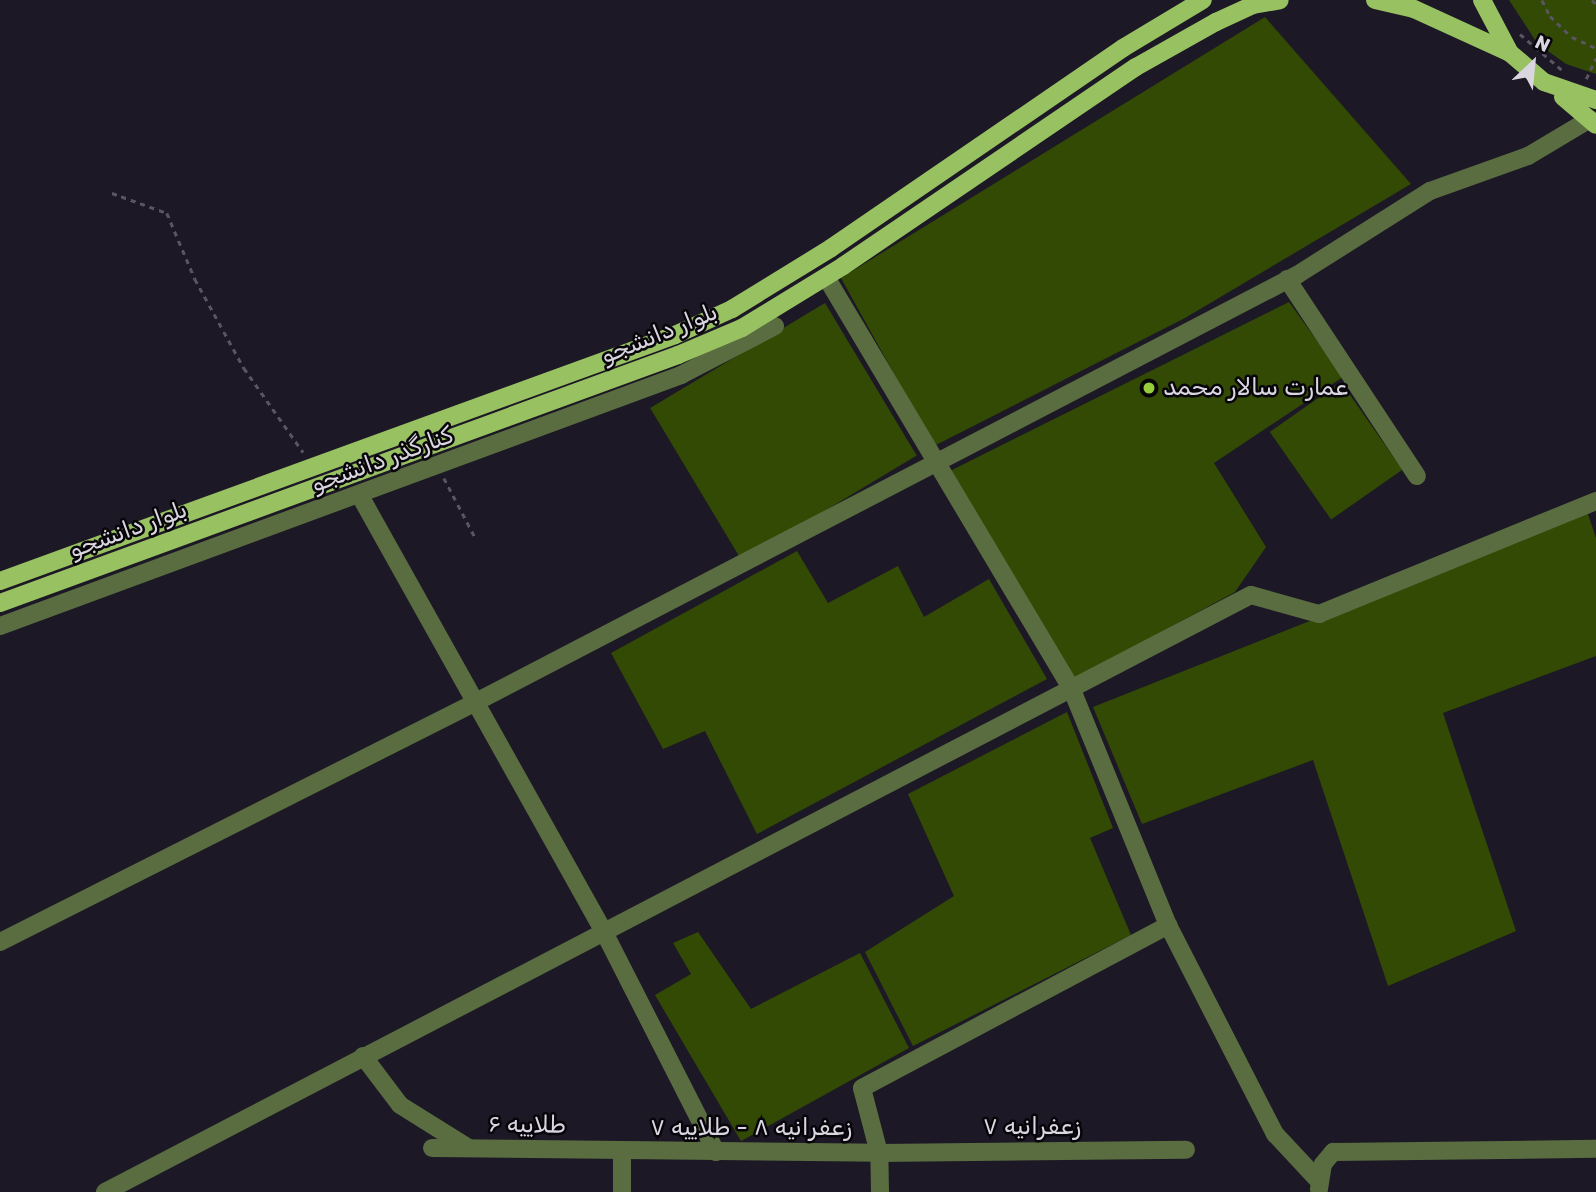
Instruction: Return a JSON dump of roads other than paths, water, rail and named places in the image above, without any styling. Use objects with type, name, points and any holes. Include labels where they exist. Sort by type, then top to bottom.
[{"type":"main road","name":"بلوار دانشجو","points":[[0,581],[675,335],[732,309],[831,248],[1123,48],[1203,0]]},
{"type":"main road","name":"بلوار دانشجو","points":[[0,603],[678,355],[742,328],[826,277],[1136,67],[1216,22],[1253,5],[1280,0]]},
{"type":"main road","points":[[1375,0],[1414,9],[1479,35],[1510,53],[1593,122]]},
{"type":"main road","points":[[1482,0],[1510,53]]},
{"type":"main road","points":[[1544,82],[1596,100]]},
{"type":"street","points":[[0,942],[474,703],[1287,279],[1430,191],[1528,156],[1593,122]]},
{"type":"street","points":[[826,277],[1072,690],[1168,925],[1275,1134],[1319,1186]]},
{"type":"street","points":[[1287,279],[1418,476]]},
{"type":"street","name":"کنارگذر دانشجو","points":[[0,625],[681,375],[775,326]]},
{"type":"street","points":[[359,494],[604,932],[716,1152]]},
{"type":"street","points":[[105,1192],[1251,595],[1319,614],[1596,501]]},
{"type":"street","points":[[880,1192],[879,1153],[862,1088],[1168,925]]},
{"type":"street","points":[[363,1056],[400,1105],[469,1148]]},
{"type":"street","name":"طلاییه ۶","points":[[432,1147],[622,1152]]},
{"type":"street","points":[[1319,1186],[1323,1164],[1333,1152],[1596,1149]]},
{"type":"street","name":"زعفرانیه ۷","points":[[879,1153],[1186,1150]]},
{"type":"street","points":[[622,1152],[622,1192]]},
{"type":"street","name":"زعفرانیه ۸ - طلاییه ۷","points":[[622,1152],[879,1153]]},
{"type":"place","name":"عمارت سالار محمد","points":[[1149,388]]}]
